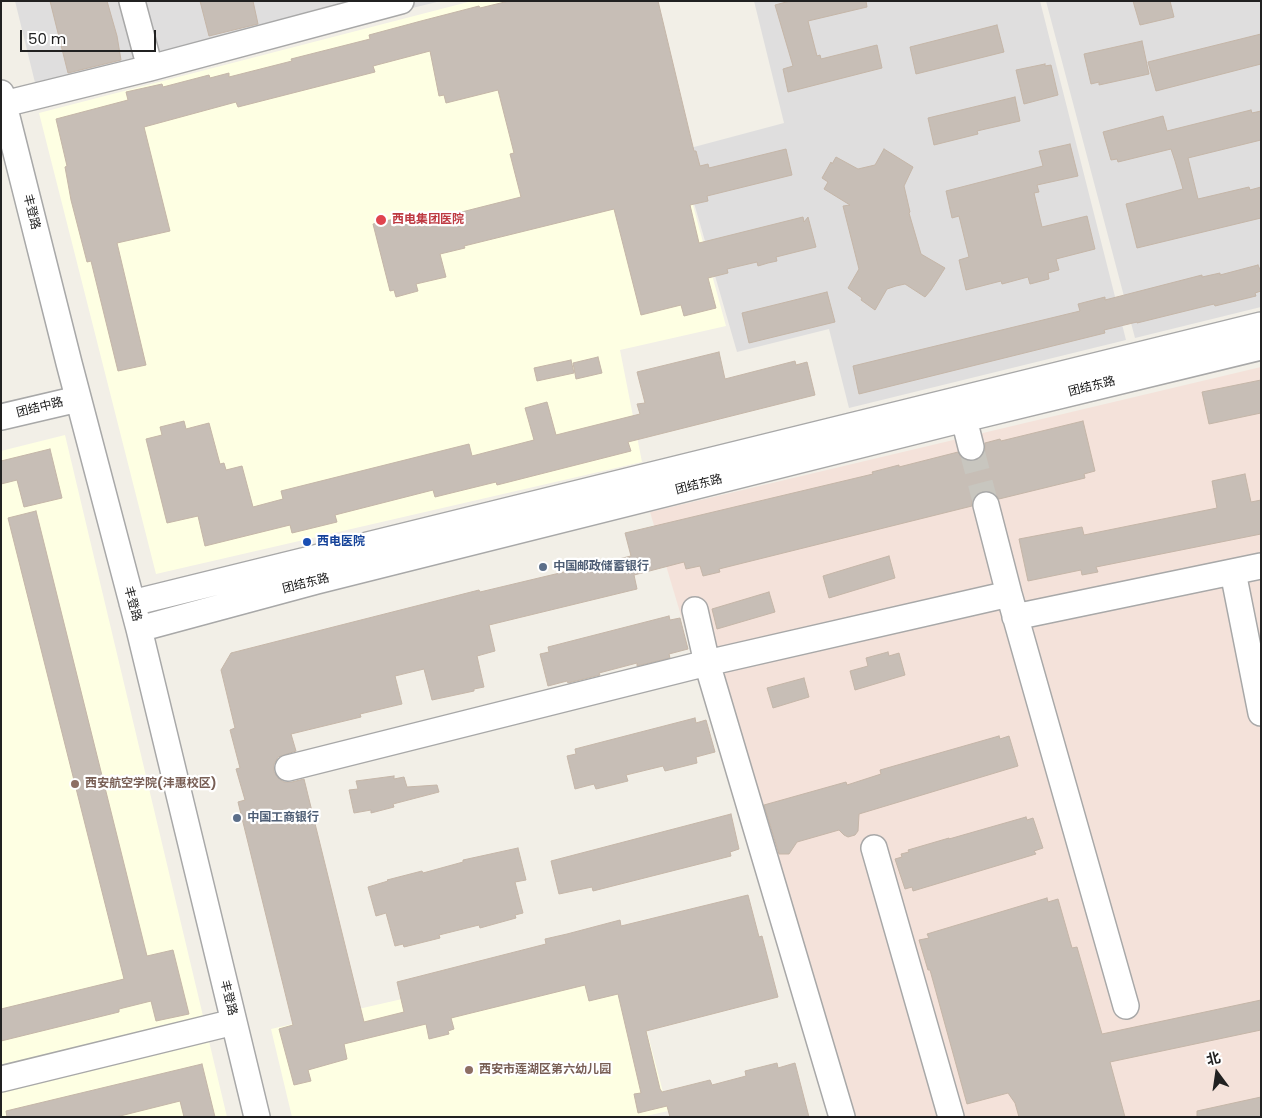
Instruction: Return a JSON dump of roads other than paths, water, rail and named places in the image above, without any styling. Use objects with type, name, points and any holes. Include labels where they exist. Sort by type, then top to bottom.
[{"type":"street","points":[[132,1],[150,68]]},
{"type":"street","points":[[3,99],[150,68],[401,1]]},
{"type":"street","name":"丰登路","points":[[3,99],[78,399],[139,629],[257,1117]]},
{"type":"street","points":[[132,603],[1261,325]]},
{"type":"street","name":"团结东路","points":[[139,629],[317,581],[964,419],[1261,347]]},
{"type":"street","name":"团结中路","points":[[1,417],[78,399]]},
{"type":"street","points":[[964,419],[971,447]]},
{"type":"street","points":[[986,505],[1012,605],[1126,1006]]},
{"type":"street","points":[[288,768],[707,663],[1012,605],[1233,572],[1261,566]]},
{"type":"street","points":[[1233,572],[1261,713]]},
{"type":"street","points":[[696,610],[707,663],[842,1117]]},
{"type":"street","points":[[874,848],[951,1117]]},
{"type":"street","points":[[1,1080],[234,1022]]},
{"type":"tunnel","points":[[971,447],[986,505]]},
{"type":"place","name":"西电集团医院","points":[[381,220]]},
{"type":"place","name":"西电医院","points":[[307,542]]},
{"type":"place","name":"中国邮政储蓄银行","points":[[543,567]]},
{"type":"place","name":"西安航空学院(沣惠校区)","points":[[75,784]]},
{"type":"place","name":"中国工商银行","points":[[237,818]]},
{"type":"place","name":"西安市莲湖区第六幼儿园","points":[[469,1070]]}]
